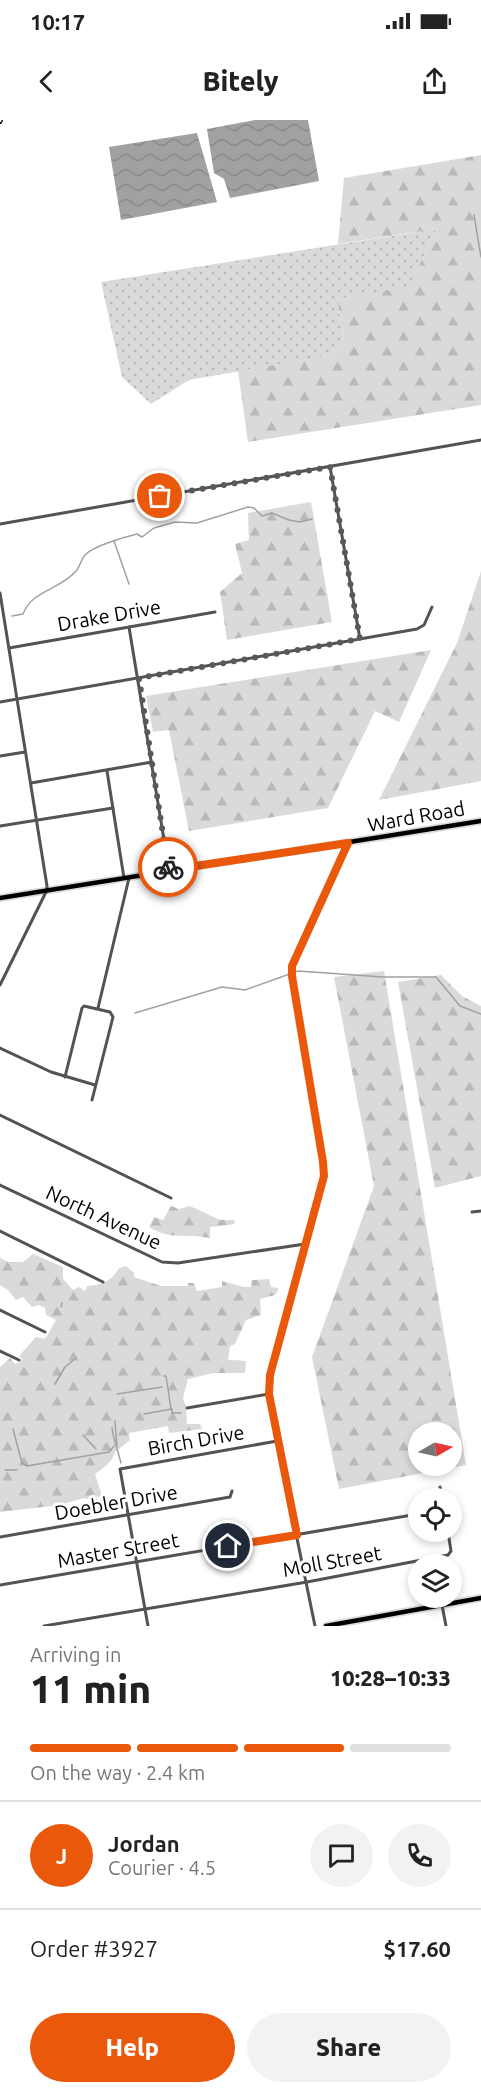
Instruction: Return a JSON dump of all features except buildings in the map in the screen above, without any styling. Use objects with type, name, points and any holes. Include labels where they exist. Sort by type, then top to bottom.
[{"type":"main road","name":"Ward Road","points":[[0,898],[481,821]]},
{"type":"main road","points":[[462,1601],[481,1598]]},
{"type":"main road","points":[[326,1626],[425,1608]]},
{"type":"street","points":[[0,524],[481,440]]},
{"type":"street","points":[[330,467],[360,639]]},
{"type":"street","points":[[0,593],[37,820],[46,890],[0,985]]},
{"type":"street","points":[[0,702],[417,629],[424,625],[432,607]]},
{"type":"street","name":"Drake Drive","points":[[9,648],[215,612]]},
{"type":"street","points":[[129,627],[169,870]]},
{"type":"street","points":[[0,756],[26,752]]},
{"type":"street","points":[[31,783],[152,762]]},
{"type":"street","points":[[98,1008],[127,878],[107,771]]},
{"type":"street","points":[[0,825],[113,808]]},
{"type":"street","points":[[315,1626],[269,1394],[270,1375],[324,1176],[292,966],[348,843]]},
{"type":"street","points":[[65,1077],[82,1008],[84,1006],[110,1012],[113,1017],[92,1100]]},
{"type":"street","points":[[0,1048],[51,1072],[95,1084]]},
{"type":"street","points":[[0,1115],[171,1198]]},
{"type":"street","name":"North Avenue","points":[[0,1185],[162,1262],[178,1263],[305,1244]]},
{"type":"street","points":[[472,1212],[481,1211]]},
{"type":"street","points":[[0,1231],[103,1282]]},
{"type":"street","points":[[0,1310],[45,1332]]},
{"type":"street","points":[[0,1351],[19,1360]]},
{"type":"street","points":[[187,1408],[269,1394]]},
{"type":"street","name":"Birch Drive","points":[[128,1515],[120,1469],[278,1441]]},
{"type":"street","name":"Doebler Drive","points":[[0,1537],[230,1497],[232,1491]]},
{"type":"street","points":[[128,1515],[148,1626]]},
{"type":"street","name":"Master Street","points":[[0,1585],[408,1516]]},
{"type":"street","name":"Moll Street","points":[[44,1626],[146,1610],[448,1555],[452,1551],[450,1542]]},
{"type":"street","points":[[443,1608],[446,1626]]},
{"type":"green space","points":[[481,155],[481,405],[248,442],[238,371],[332,355],[344,339],[337,299],[409,287],[436,229],[338,244],[344,178]]},
{"type":"green space","points":[[436,229],[409,288],[337,299],[344,339],[332,355],[189,380],[151,404],[122,377],[101,282]]},
{"type":"green space","points":[[311,502],[332,622],[227,640],[220,592],[242,573],[235,544],[249,540],[248,513]]},
{"type":"green space","points":[[481,571],[481,781],[379,800],[457,643]]},
{"type":"green space","points":[[431,650],[399,722],[375,711],[328,808],[189,831],[169,730],[153,732],[146,696]]},
{"type":"green space","points":[[384,971],[459,1422],[408,1422],[408,1476],[339,1489],[312,1357],[374,1186],[334,977]]},
{"type":"green space","points":[[441,975],[462,996],[481,1006],[481,1176],[435,1188],[398,982]]},
{"type":"green space","points":[[171,1206],[179,1209],[190,1206],[220,1220],[234,1220],[235,1224],[210,1227],[210,1238],[165,1234],[149,1227],[154,1217],[163,1220]]},
{"type":"green space","points":[[33,1254],[63,1267],[63,1279],[73,1290],[79,1287],[85,1291],[87,1286],[106,1282],[119,1268],[126,1266],[134,1273],[134,1277],[161,1286],[188,1286],[188,1283],[194,1283],[197,1291],[222,1287],[222,1281],[251,1287],[252,1280],[269,1279],[271,1287],[278,1288],[278,1291],[275,1295],[260,1299],[261,1315],[246,1320],[235,1344],[230,1346],[228,1360],[246,1361],[245,1373],[214,1373],[188,1379],[183,1398],[187,1424],[200,1424],[202,1429],[169,1433],[168,1426],[129,1433],[130,1440],[115,1452],[110,1462],[95,1474],[102,1496],[84,1498],[60,1505],[0,1512],[0,1367],[10,1358],[15,1364],[20,1362],[22,1359],[19,1356],[36,1337],[45,1339],[56,1320],[46,1315],[45,1308],[39,1305],[32,1307],[23,1297],[16,1300],[8,1290],[0,1285],[0,1258],[8,1262],[23,1262]]},
{"type":"green space","points":[[462,1441],[466,1465],[462,1466]]},
{"type":"water","points":[[255,120],[308,120],[319,181],[230,198],[224,179],[214,173],[207,129]]},
{"type":"water","points":[[197,133],[217,202],[121,220],[109,147]]},
{"type":"waterway","points":[[474,215],[481,257]]},
{"type":"waterway","points":[[12,616],[23,614],[33,600],[69,577],[89,552],[102,545],[137,534],[142,537],[154,528],[175,522],[197,523],[248,507],[254,508],[262,516],[272,513],[300,522],[312,519]]},
{"type":"waterway","points":[[114,541],[129,584]]},
{"type":"waterway","points":[[135,1013],[222,987],[245,990],[298,971],[383,977],[436,977],[460,1006],[481,1014]]},
{"type":"waterway","points":[[61,1307],[62,1303]]},
{"type":"waterway","points":[[55,1384],[65,1367],[76,1358]]},
{"type":"waterway","points":[[164,1376],[166,1376],[171,1409]]},
{"type":"waterway","points":[[117,1394],[162,1387]]},
{"type":"waterway","points":[[144,1414],[172,1409],[172,1413],[181,1413]]},
{"type":"waterway","points":[[115,1421],[117,1447]]},
{"type":"waterway","points":[[112,1428],[121,1463]]},
{"type":"waterway","points":[[13,1429],[22,1463],[27,1466],[109,1452],[114,1446]]},
{"type":"waterway","points":[[83,1435],[96,1449]]},
{"type":"waterway","points":[[5,1470],[17,1470]]},
{"type":"way so far","points":[[160,496],[330,467],[360,639],[139,678],[168,867]]},
{"type":"route","points":[[168,867],[169,870],[348,843],[292,966],[324,1176],[270,1375],[269,1394],[297,1535],[228,1546]]}]
